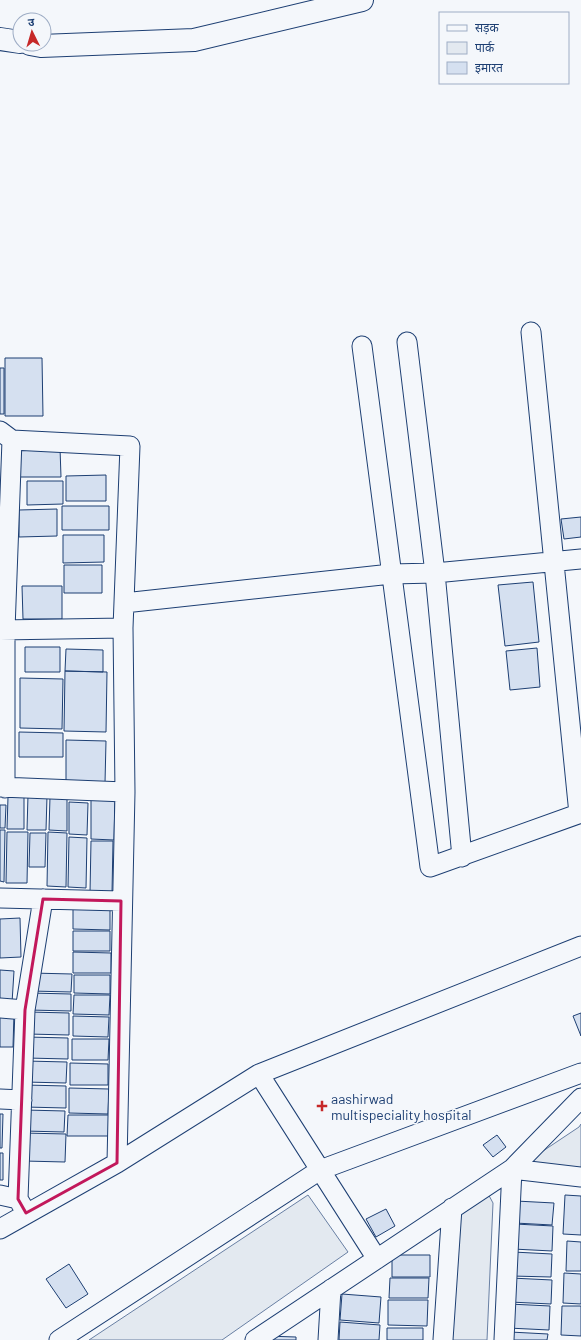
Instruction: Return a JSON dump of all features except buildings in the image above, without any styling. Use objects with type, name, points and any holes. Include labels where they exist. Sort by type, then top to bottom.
[{"type":"street","points":[[52,46],[194,40],[362,0]]},
{"type":"street","points":[[0,39],[12,41]]},
{"type":"street","points":[[362,346],[430,867],[462,857],[580,814],[553,561],[531,332]]},
{"type":"street","points":[[407,342],[435,573],[462,857]]},
{"type":"street","points":[[117,1163],[125,792],[123,628],[130,446],[6,435],[2,630],[2,788],[125,792]]},
{"type":"street","points":[[124,603],[391,574],[435,573],[581,558]]},
{"type":"street","points":[[2,630],[123,628]]},
{"type":"street","points":[[0,898],[122,901]]},
{"type":"street","points":[[22,1206],[22,1100],[25,1010],[43,899]]},
{"type":"street","points":[[0,1229],[22,1206],[117,1163],[259,1074],[581,946]]},
{"type":"street","points":[[0,1008],[25,1010]]},
{"type":"street","points":[[259,1074],[376,1259]]},
{"type":"street","points":[[59,1340],[320,1170],[581,1074]]},
{"type":"street","points":[[255,1340],[512,1169],[581,1098]]},
{"type":"street","points":[[0,1099],[22,1100]]},
{"type":"street","points":[[512,1169],[581,1177]]},
{"type":"street","points":[[504,1340],[512,1169]]},
{"type":"street","points":[[0,1196],[22,1206]]},
{"type":"street","points":[[443,1340],[452,1208]]},
{"type":"street","points":[[328,1340],[331,1289]]},
{"type":"highlighted area","points":[[43,899],[121,901],[117,1163],[26,1213],[18,1199],[25,1010]]},
{"type":"green space","points":[[581,1124],[581,1174],[525,1163],[579,1127]]},
{"type":"green space","points":[[486,1190],[493,1203],[487,1340],[437,1340],[442,1219]]},
{"type":"green space","points":[[308,1195],[348,1252],[222,1340],[89,1340]]},
{"type":"place","name":"aashirwad multispeciality hospital","points":[[322,1106]]}]
